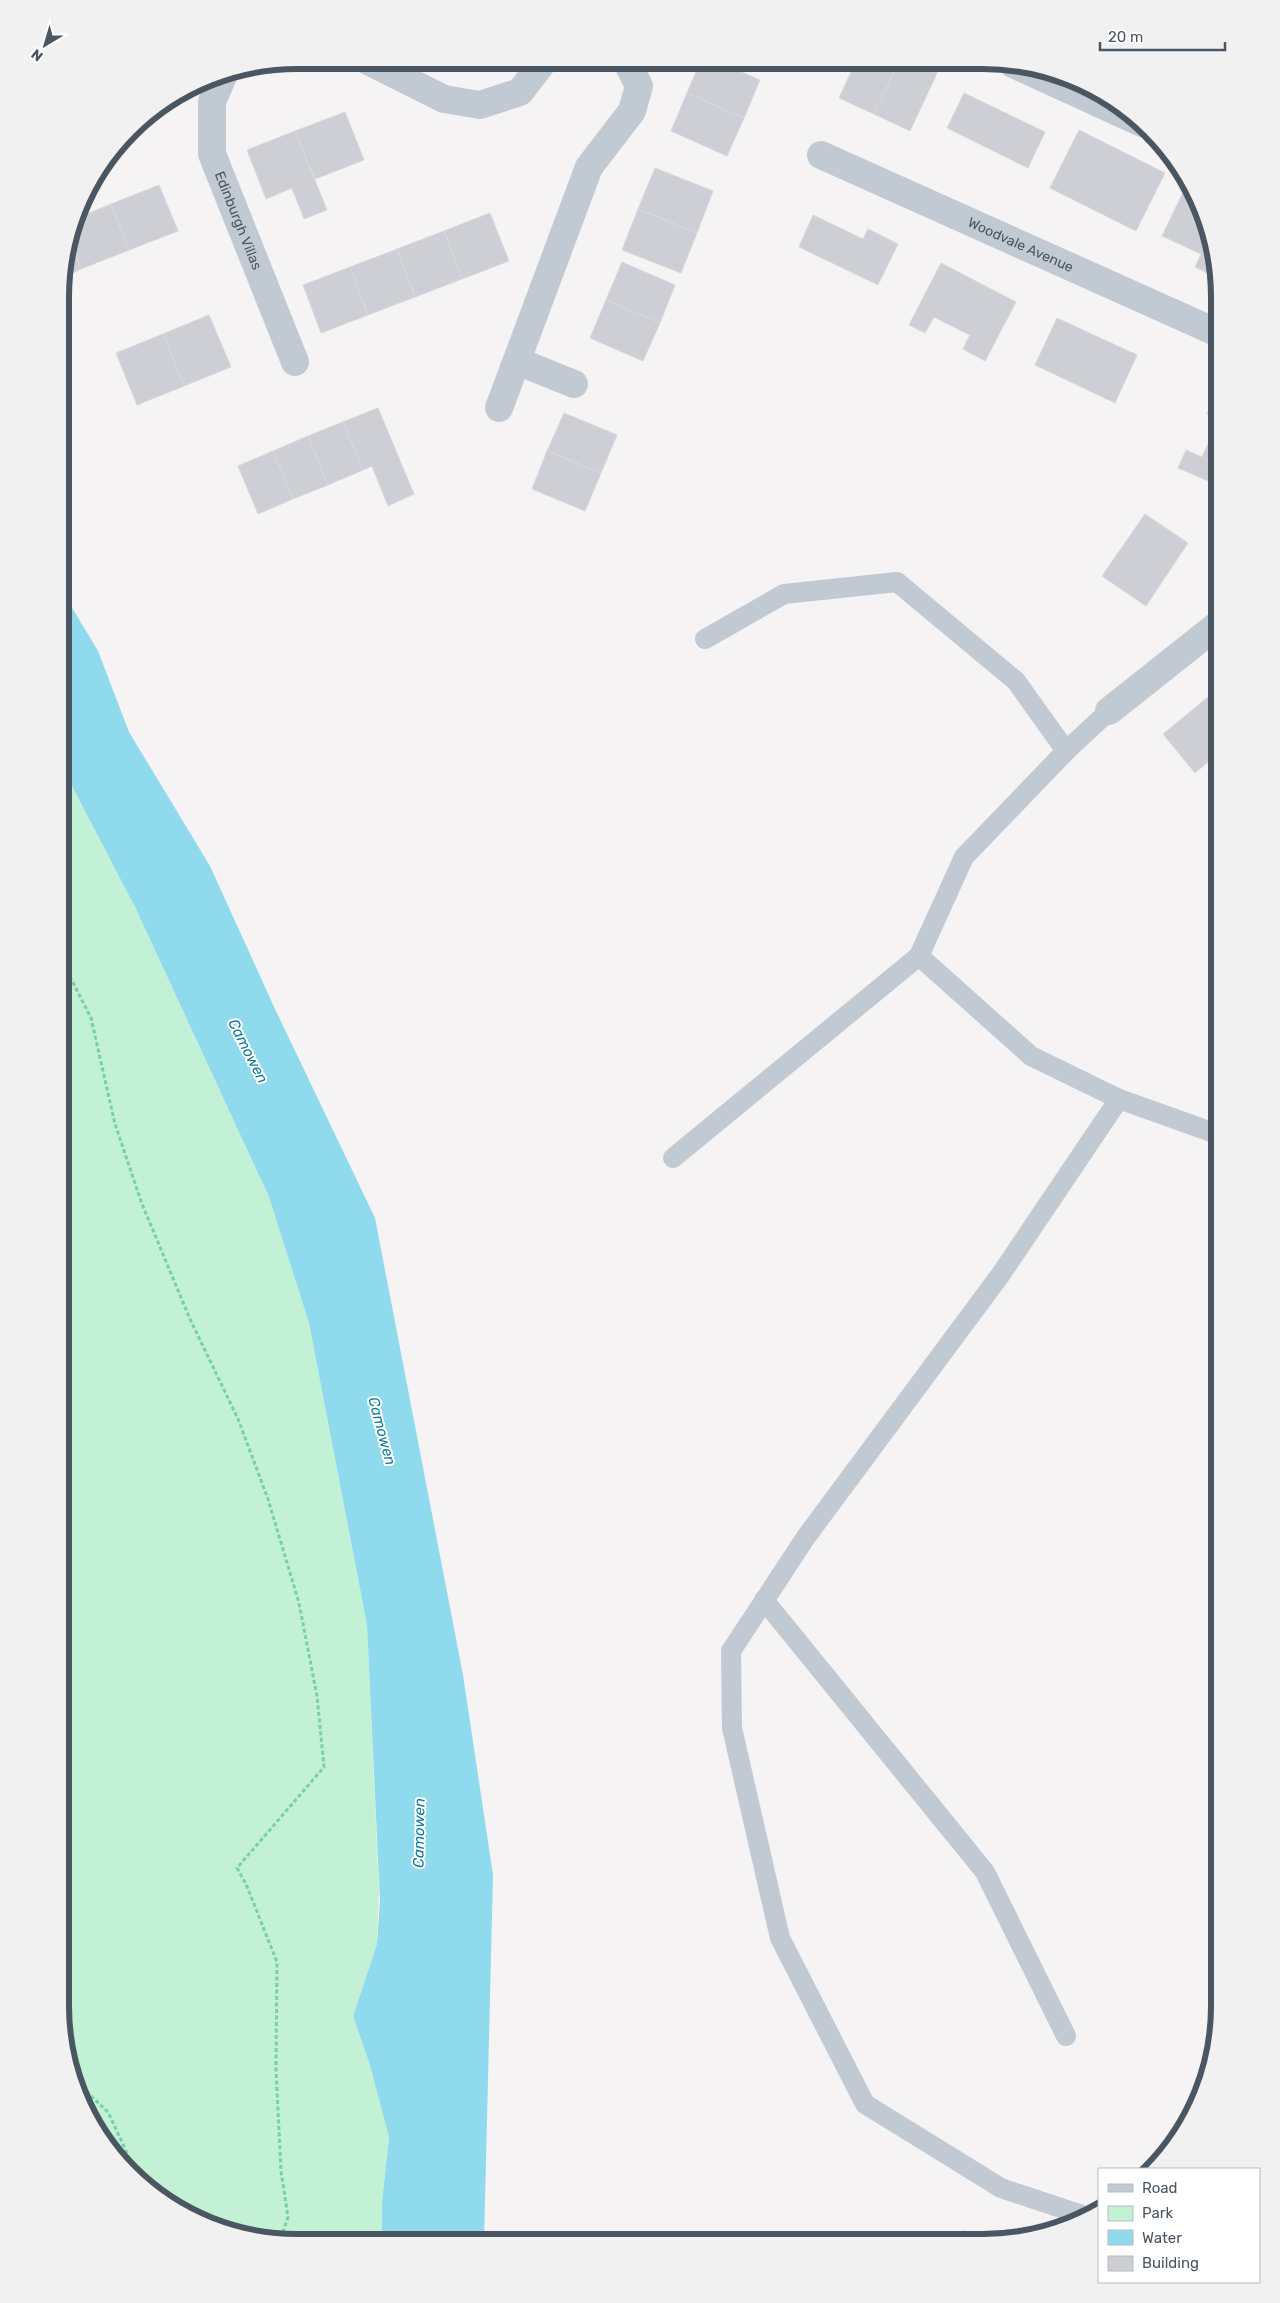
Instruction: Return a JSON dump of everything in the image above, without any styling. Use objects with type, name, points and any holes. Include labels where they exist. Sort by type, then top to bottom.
[{"type":"street","points":[[384,69],[444,99],[480,105],[520,92],[538,69]]},
{"type":"street","points":[[498,408],[589,167],[632,111],[639,86],[630,69]]},
{"type":"street","points":[[1041,77],[1115,110]]},
{"type":"street","name":"Edinburgh Villas","points":[[220,82],[212,102],[212,154],[295,362]]},
{"type":"street","name":"Woodvale Avenue","points":[[821,155],[1211,330]]},
{"type":"street","points":[[517,361],[574,384]]},
{"type":"street","points":[[1109,711],[1211,629]]},
{"type":"lane","points":[[704,639],[784,594],[896,582],[1016,681],[1066,751]]},
{"type":"lane","points":[[673,1158],[919,956],[964,857],[1066,751],[1109,711]]},
{"type":"lane","points":[[919,956],[1031,1056],[1119,1099],[1211,1132]]},
{"type":"lane","points":[[1078,2214],[1001,2188],[865,2104],[780,1938],[732,1728],[731,1650],[806,1536],[1002,1274],[1119,1099]]},
{"type":"lane","points":[[764,1600],[984,1872],[1066,2036]]},
{"type":"path","points":[[69,975],[91,1018],[115,1124],[142,1204],[190,1319],[238,1419],[268,1499],[299,1603],[317,1696],[324,1767],[237,1868],[246,1884],[277,1962],[276,2070],[280,2171],[288,2218],[282,2234]]},
{"type":"path","points":[[85,2090],[108,2112],[131,2162]]},
{"type":"green space","points":[[69,780],[136,909],[269,1197],[309,1323],[367,1625],[379,1891],[377,1944],[353,2016],[369,2062],[389,2137],[382,2202],[382,2234],[282,2234],[238,2226],[196,2211],[170,2196],[147,2178],[116,2145],[92,2107],[81,2079],[73,2050],[69,2021]]},
{"type":"water","name":"Camowen","points":[[69,603],[98,651],[129,732],[210,866],[275,1009],[375,1218],[463,1675],[493,1875],[484,2234],[382,2234],[382,2202],[389,2137],[369,2062],[353,2016],[377,1944],[380,1901],[367,1625],[309,1323],[269,1197],[136,909],[69,780]]},
{"type":"building","points":[[697,69],[735,69],[760,80],[744,118],[687,93]]},
{"type":"building","points":[[852,69],[896,69],[874,114],[839,98]]},
{"type":"building","points":[[896,69],[939,69],[910,131],[874,114]]},
{"type":"building","points":[[687,93],[744,118],[727,156],[671,131]]},
{"type":"building","points":[[964,93],[1045,132],[1028,168],[947,128]]},
{"type":"building","points":[[345,112],[364,160],[315,179],[295,131]]},
{"type":"building","points":[[1079,130],[1165,173],[1136,231],[1050,188]]},
{"type":"building","points":[[295,131],[327,210],[304,219],[292,188],[266,199],[247,150]]},
{"type":"building","points":[[655,168],[713,191],[697,233],[638,209]]},
{"type":"building","points":[[159,185],[178,231],[129,250],[111,204]]},
{"type":"building","points":[[1184,189],[1199,224],[1207,253],[1210,274],[1195,267],[1201,254],[1162,236]]},
{"type":"building","points":[[111,204],[129,250],[81,269],[74,250],[84,215]]},
{"type":"building","points":[[638,209],[697,233],[681,273],[622,250]]},
{"type":"building","points":[[490,213],[509,261],[462,279],[444,231]]},
{"type":"building","points":[[813,215],[863,239],[868,229],[898,244],[878,285],[799,247]]},
{"type":"building","points":[[444,231],[462,279],[415,297],[397,249]]},
{"type":"building","points":[[397,249],[415,297],[368,315],[350,267]]},
{"type":"building","points":[[74,250],[81,269],[70,274]]},
{"type":"building","points":[[622,262],[675,285],[660,323],[606,300]]},
{"type":"building","points":[[941,263],[1016,302],[985,361],[963,349],[970,335],[934,317],[925,333],[909,325]]},
{"type":"building","points":[[350,267],[368,315],[321,333],[303,285]]},
{"type":"building","points":[[606,300],[660,323],[643,361],[590,338]]},
{"type":"building","points":[[209,315],[231,367],[184,386],[163,334]]},
{"type":"building","points":[[1057,318],[1137,355],[1115,403],[1035,365]]},
{"type":"building","points":[[163,334],[184,386],[137,405],[116,353]]},
{"type":"building","points":[[1211,405],[1211,416],[1207,414]]},
{"type":"building","points":[[378,408],[414,494],[388,506],[372,466],[363,470],[343,422]]},
{"type":"building","points":[[564,413],[617,435],[601,473],[547,451]]},
{"type":"building","points":[[343,422],[363,470],[328,485],[308,436]]},
{"type":"building","points":[[308,436],[328,485],[293,499],[273,451]]},
{"type":"building","points":[[1211,437],[1211,482],[1178,468],[1186,450],[1202,457]]},
{"type":"building","points":[[273,451],[293,499],[258,514],[238,466]]},
{"type":"building","points":[[547,451],[601,473],[585,511],[532,489]]},
{"type":"building","points":[[1145,514],[1188,543],[1146,606],[1102,576]]},
{"type":"building","points":[[1211,695],[1211,760],[1195,773],[1163,734]]}]
